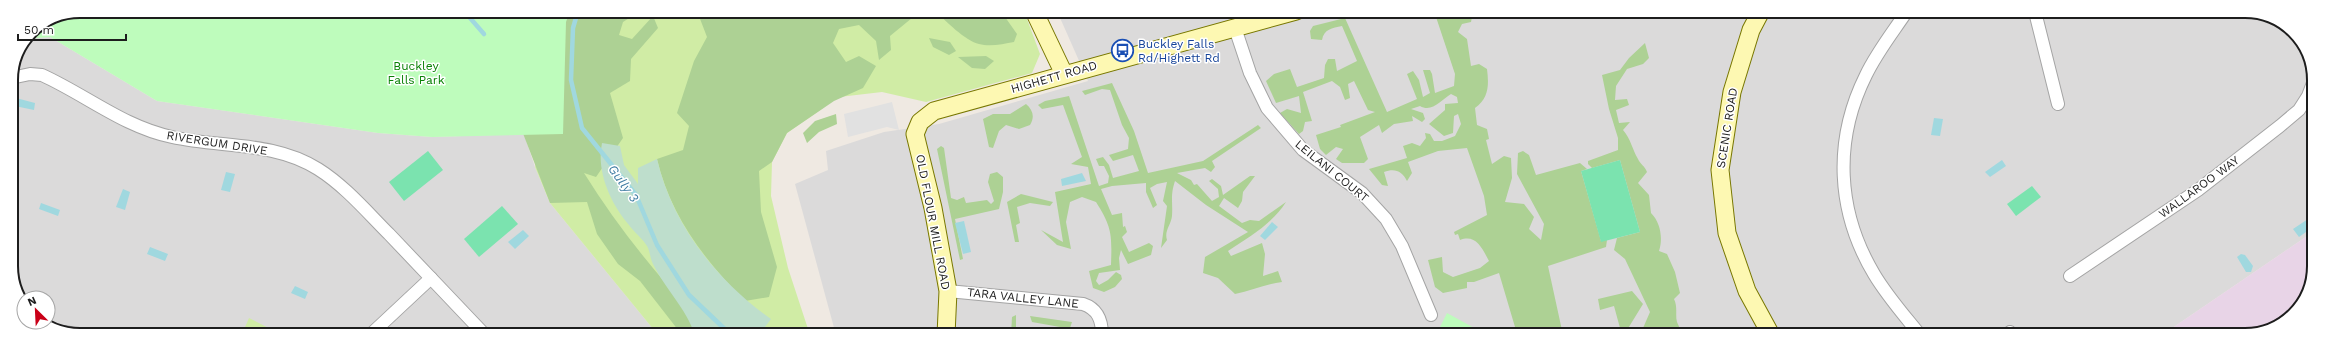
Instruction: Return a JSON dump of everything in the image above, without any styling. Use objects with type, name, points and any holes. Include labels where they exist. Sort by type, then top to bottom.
[{"type":"street","points":[[1037,18],[1064,74]]},
{"type":"street","name":"HIGHETT ROAD","points":[[915,134],[920,122],[934,111],[1271,18]]},
{"type":"street","name":"SCENIC ROAD","points":[[1757,18],[1751,30],[1732,92],[1720,170],[1727,233],[1747,291],[1768,328]]},
{"type":"street","points":[[1903,18],[1878,53],[1855,100],[1845,137],[1843,178],[1847,211],[1866,259],[1883,288],[1914,328]]},
{"type":"street","points":[[2036,18],[2058,104]]},
{"type":"street","name":"LEILANI COURT","points":[[1235,28],[1250,73],[1267,108],[1302,150],[1362,193],[1386,219],[1405,252],[1430,315]]},
{"type":"street","name":"RIVERGUM DRIVE","points":[[18,76],[30,74],[42,75],[130,124],[172,138],[249,146],[295,157],[318,169],[339,184],[479,328]]},
{"type":"street","name":"WALLAROO WAY","points":[[2070,276],[2198,190],[2299,110],[2307,98]]},
{"type":"street","name":"OLD FLOUR MILL ROAD","points":[[915,134],[933,208],[948,291],[946,328]]},
{"type":"street","points":[[377,328],[431,278]]},
{"type":"street","name":"TARA VALLEY LANE","points":[[948,291],[1083,304],[1094,309],[1099,316],[1101,328]]},
{"type":"shaded area","points":[[1060,18],[2245,18],[2261,20],[2279,28],[2289,36],[2301,53],[2306,68],[2307,236],[2172,328],[834,328],[795,184],[828,170],[826,151],[884,132],[939,124],[1088,81]]},
{"type":"shaded area","points":[[50,37],[157,101],[378,133],[432,137],[524,134],[535,167],[550,203],[652,328],[80,328],[64,326],[56,323],[56,290],[23,290],[19,278],[18,80],[19,68],[28,46],[34,38]]},
{"type":"shaded area","points":[[892,102],[899,130],[887,127],[848,137],[844,114]]},
{"type":"shaded area","points":[[2307,236],[2307,266],[2305,282],[2301,293],[2286,313],[2276,320],[2265,325],[2245,328],[2172,328]]},
{"type":"green space","name":"Buckley Falls Park","points":[[80,18],[567,18],[566,22],[563,134],[432,137],[378,133],[157,101],[50,37],[34,38],[46,28],[56,23],[68,19]]},
{"type":"green space","points":[[527,18],[629,18],[623,22],[619,35],[632,39],[651,18],[654,18],[658,28],[631,59],[630,81],[610,93],[623,138],[596,177],[584,173],[624,231],[699,328],[677,328],[640,281],[618,264],[597,234],[587,202],[550,203],[517,118]]},
{"type":"green space","points":[[568,18],[1027,18],[1040,54],[1032,73],[926,102],[882,92],[822,99],[823,108],[787,133],[772,162],[771,196],[788,268],[808,328],[652,328],[550,203],[535,167]]},
{"type":"green space","points":[[700,18],[912,18],[890,36],[891,50],[879,60],[876,41],[859,25],[839,29],[833,43],[846,62],[859,56],[876,66],[863,88],[834,101],[787,133],[772,162],[759,171],[761,212],[777,267],[769,297],[745,301],[716,270],[691,236],[680,218],[663,180],[657,159],[683,150],[689,126],[677,113],[694,61],[707,37]]},
{"type":"green space","points":[[943,18],[1006,18],[1017,34],[1014,42],[983,45],[968,39]]},
{"type":"green space","points":[[1345,18],[1387,112],[1417,99],[1407,74],[1413,71],[1419,80],[1423,97],[1430,93],[1423,70],[1430,70],[1435,93],[1454,86],[1455,74],[1436,18],[1472,18],[1471,22],[1462,24],[1458,32],[1467,39],[1471,66],[1479,64],[1487,69],[1487,91],[1483,100],[1475,108],[1477,125],[1487,129],[1489,139],[1486,140],[1492,164],[1504,156],[1511,158],[1512,178],[1505,202],[1524,204],[1534,217],[1529,229],[1541,240],[1544,224],[1517,174],[1518,153],[1523,151],[1529,155],[1536,175],[1580,163],[1587,169],[1581,171],[1601,241],[1607,240],[1606,247],[1548,266],[1561,328],[1514,328],[1499,273],[1474,282],[1467,282],[1467,288],[1443,293],[1435,287],[1428,260],[1442,257],[1443,272],[1453,277],[1480,268],[1489,261],[1478,243],[1470,239],[1460,240],[1458,234],[1455,235],[1454,232],[1487,215],[1484,196],[1467,148],[1438,151],[1408,162],[1412,173],[1407,181],[1398,171],[1392,170],[1384,172],[1388,186],[1382,185],[1369,169],[1407,158],[1403,146],[1412,143],[1420,146],[1426,138],[1425,133],[1430,134],[1434,141],[1442,141],[1455,136],[1461,124],[1458,114],[1454,116],[1453,133],[1444,136],[1429,124],[1445,110],[1445,104],[1458,103],[1457,97],[1451,94],[1432,107],[1424,108],[1420,106],[1411,109],[1423,113],[1425,119],[1422,122],[1412,116],[1413,121],[1394,124],[1382,133],[1379,125],[1360,137],[1368,159],[1364,163],[1342,163],[1336,159],[1343,149],[1336,147],[1326,155],[1320,149],[1316,135],[1341,127],[1340,125],[1375,112],[1368,110],[1354,81],[1348,84],[1350,98],[1345,100],[1340,87],[1332,81],[1303,92],[1312,121],[1305,122],[1303,131],[1299,134],[1280,113],[1287,109],[1301,113],[1299,96],[1276,103],[1266,81],[1274,74],[1290,69],[1297,87],[1324,78],[1325,65],[1328,59],[1335,59],[1337,71],[1357,61],[1342,26],[1332,28],[1327,31],[1322,40],[1311,39],[1310,31],[1313,26]]},
{"type":"green space","points":[[929,38],[950,42],[956,51],[949,55],[933,47]]},
{"type":"green space","points":[[1645,43],[1649,58],[1643,64],[1627,69],[1616,86],[1615,100],[1627,99],[1629,105],[1616,110],[1619,123],[1630,122],[1623,130],[1628,137],[1639,161],[1647,172],[1638,183],[1649,195],[1651,213],[1659,226],[1661,241],[1659,251],[1667,254],[1675,272],[1680,293],[1674,299],[1676,305],[1676,319],[1679,328],[1643,328],[1650,312],[1625,259],[1614,250],[1617,238],[1640,232],[1620,160],[1592,168],[1588,164],[1588,161],[1618,150],[1618,138],[1609,109],[1602,75],[1620,70],[1629,58]]},
{"type":"green space","points":[[986,56],[994,61],[985,69],[972,68],[958,57]]},
{"type":"green space","points":[[1112,83],[1134,131],[1148,173],[1203,161],[1258,125],[1261,128],[1212,161],[1215,167],[1211,172],[1205,168],[1177,173],[1191,180],[1194,185],[1197,184],[1212,201],[1219,197],[1218,189],[1209,181],[1212,179],[1221,186],[1223,195],[1250,176],[1255,176],[1243,192],[1242,201],[1238,208],[1224,198],[1219,206],[1242,223],[1250,220],[1259,221],[1286,202],[1267,223],[1228,251],[1231,256],[1262,243],[1265,254],[1263,276],[1278,271],[1282,282],[1235,294],[1218,278],[1203,273],[1205,257],[1248,232],[1206,205],[1175,181],[1172,195],[1171,219],[1166,234],[1167,240],[1161,248],[1167,206],[1163,201],[1167,182],[1157,184],[1150,188],[1157,205],[1153,208],[1146,192],[1146,183],[1112,186],[1101,189],[1112,215],[1122,213],[1123,227],[1125,226],[1127,232],[1122,237],[1129,252],[1149,243],[1153,246],[1151,255],[1128,264],[1121,250],[1119,258],[1120,270],[1099,273],[1096,281],[1099,285],[1108,280],[1116,272],[1121,275],[1122,279],[1115,287],[1104,292],[1093,288],[1089,271],[1111,265],[1110,232],[1105,218],[1096,202],[1082,197],[1070,202],[1066,222],[1071,249],[1057,245],[1041,230],[1063,242],[1055,192],[1091,184],[1088,167],[1071,164],[1082,157],[1063,105],[1042,109],[1038,105],[1045,101],[1069,96],[1099,186],[1108,183],[1109,176],[1104,166],[1099,166],[1096,159],[1103,157],[1109,165],[1113,178],[1139,171],[1133,155],[1113,161],[1109,155],[1128,149],[1129,138],[1122,125],[1110,90],[1102,89],[1085,95],[1082,91]]},
{"type":"green space","points":[[1026,104],[1032,114],[1030,125],[1019,129],[1006,125],[999,131],[993,148],[989,147],[983,119],[993,114],[1010,114]]},
{"type":"green space","points":[[836,114],[837,124],[819,132],[807,143],[803,133],[815,121]]},
{"type":"green space","points":[[602,143],[620,146],[624,165],[638,184],[638,168],[657,159],[664,183],[685,228],[715,269],[751,304],[771,319],[764,328],[692,328],[681,307],[658,273],[652,262],[647,246],[622,217],[616,207],[606,187],[601,165]]},
{"type":"green space","points":[[941,146],[944,148],[951,198],[957,200],[964,197],[966,203],[987,200],[991,204],[994,201],[988,182],[990,174],[997,172],[1003,177],[1003,192],[999,209],[955,219],[963,259],[960,260],[937,149]]},
{"type":"green space","points":[[428,151],[443,170],[404,201],[389,182]]},
{"type":"green space","points":[[1620,160],[1640,232],[1601,242],[1581,171]]},
{"type":"green space","points":[[2032,186],[2041,197],[2016,216],[2007,204]]},
{"type":"green space","points":[[1021,194],[1053,202],[1050,206],[1030,203],[1017,207],[1020,223],[1016,225],[1019,242],[1015,242],[1007,202]]},
{"type":"green space","points":[[502,206],[518,224],[479,257],[464,239]]},
{"type":"green space","points":[[1632,291],[1643,304],[1628,328],[1620,328],[1614,306],[1600,310],[1598,299]]},
{"type":"green space","points":[[1447,313],[1474,328],[1439,328]]},
{"type":"green space","points":[[1016,315],[1016,328],[1011,328],[1012,317]]},
{"type":"green space","points":[[1030,316],[1072,322],[1070,328],[1062,328],[1032,322]]},
{"type":"green space","points":[[249,318],[268,328],[245,328]]},
{"type":"water","points":[[18,99],[35,103],[34,110],[18,107]]},
{"type":"water","points":[[1934,118],[1943,119],[1940,136],[1931,135]]},
{"type":"water","points":[[2002,160],[2006,166],[1990,177],[1985,172]]},
{"type":"water","points":[[226,172],[235,174],[230,192],[221,190]]},
{"type":"water","points":[[1082,173],[1086,181],[1062,186],[1061,179]]},
{"type":"water","points":[[123,189],[130,192],[125,210],[116,207]]},
{"type":"water","points":[[41,203],[60,210],[58,216],[39,209]]},
{"type":"water","points":[[2307,220],[2307,231],[2299,237],[2293,229]]},
{"type":"water","points":[[964,221],[971,252],[963,254],[955,223]]},
{"type":"water","points":[[1272,222],[1278,227],[1265,240],[1260,236]]},
{"type":"water","points":[[523,230],[529,236],[515,249],[508,242]]},
{"type":"water","points":[[150,247],[168,254],[165,261],[147,254]]},
{"type":"water","points":[[2241,254],[2245,255],[2253,266],[2251,272],[2246,272],[2237,257]]},
{"type":"water","points":[[295,286],[308,292],[305,299],[291,293]]},
{"type":"waterway","points":[[470,18],[484,34]]},
{"type":"waterway","name":"Gully 3","points":[[576,18],[573,28],[571,80],[582,128],[636,195],[657,245],[689,295],[724,328]]},
{"type":"place","name":"Buckley Falls Rd/Highett Rd","points":[[1122,51]]}]
